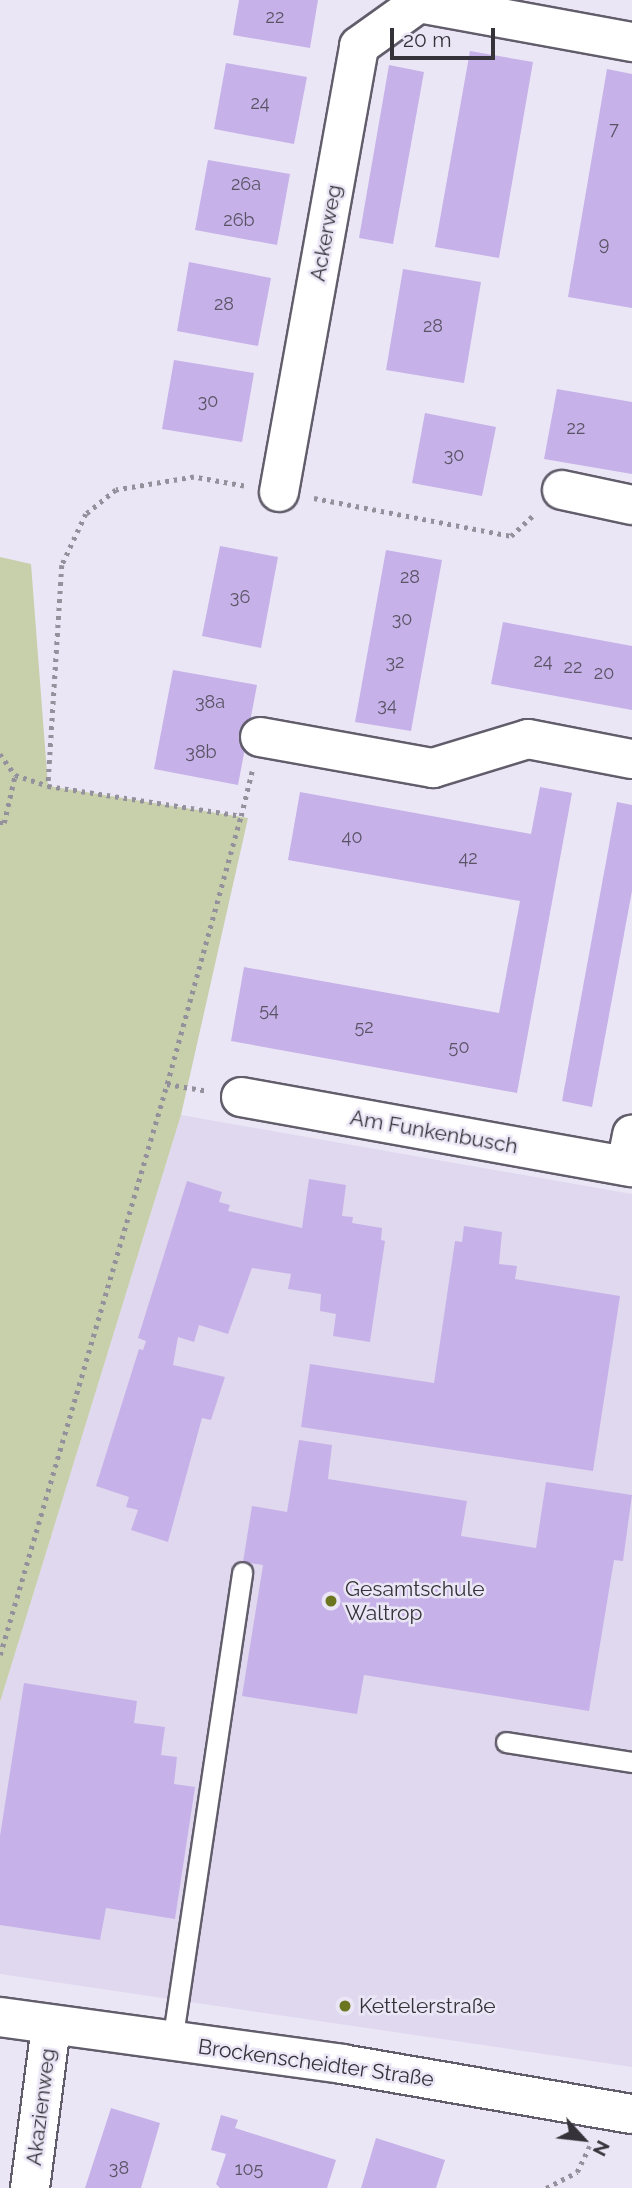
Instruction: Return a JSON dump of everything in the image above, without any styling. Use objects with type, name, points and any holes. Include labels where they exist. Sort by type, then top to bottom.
[{"type":"street","name":"Ackerweg","points":[[279,492],[359,46],[419,2],[632,42]]},
{"type":"street","points":[[562,490],[632,505]]},
{"type":"street","points":[[260,737],[433,768],[528,739],[632,758]]},
{"type":"street","name":"Am Funkenbusch","points":[[241,1097],[630,1156]]},
{"type":"street","name":"Brockenscheidter Straße","points":[[0,2017],[342,2064],[619,2112]]},
{"type":"street","name":"Akazienweg","points":[[30,2188],[51,2026]]},
{"type":"lane","points":[[172,2042],[242,1572]]},
{"type":"lane","points":[[506,1742],[632,1762]]},
{"type":"path","points":[[48,786],[62,565],[86,514],[116,490],[194,477],[511,536],[562,490]]},
{"type":"path","points":[[0,1655],[167,1084],[260,737]]},
{"type":"path","points":[[0,754],[15,775],[48,786],[241,816]]},
{"type":"path","points":[[0,823],[4,823],[15,775]]},
{"type":"path","points":[[546,2188],[577,2172],[619,2112]]},
{"type":"shaded area","name":"Gesamtschule Waltrop","points":[[181,1115],[632,1194],[632,2067],[0,1974],[0,1702]]},
{"type":"green space","points":[[0,557],[31,564],[48,786],[248,818],[181,1115],[0,1702]]},
{"type":"building","points":[[239,0],[318,0],[310,48],[233,35]]},
{"type":"building","points":[[470,51],[533,62],[499,258],[435,247]]},
{"type":"building","points":[[226,63],[307,77],[294,144],[214,129]]},
{"type":"building","points":[[389,65],[424,72],[393,244],[359,238]]},
{"type":"building","points":[[607,69],[632,74],[632,308],[568,297]]},
{"type":"building","points":[[208,160],[290,174],[277,245],[195,230]]},
{"type":"building","points":[[189,262],[271,278],[258,346],[177,331]]},
{"type":"building","points":[[403,269],[481,282],[464,383],[386,370]]},
{"type":"building","points":[[174,360],[254,373],[242,442],[162,429]]},
{"type":"building","points":[[557,389],[632,402],[632,474],[544,459]]},
{"type":"building","points":[[425,413],[496,427],[482,496],[412,483]]},
{"type":"building","points":[[220,546],[278,557],[261,648],[202,636]]},
{"type":"building","points":[[386,550],[442,560],[411,731],[355,722]]},
{"type":"building","points":[[503,622],[632,646],[632,710],[491,684]]},
{"type":"building","points":[[173,670],[257,685],[238,785],[154,769]]},
{"type":"building","points":[[540,787],[572,793],[517,1093],[231,1041],[244,967],[499,1013],[520,901],[288,860],[300,792],[531,834]]},
{"type":"building","points":[[617,802],[632,805],[632,891],[592,1107],[562,1101]]},
{"type":"building","points":[[309,1179],[346,1185],[342,1216],[353,1217],[352,1223],[382,1228],[381,1240],[385,1241],[370,1342],[333,1336],[336,1314],[320,1311],[321,1294],[288,1289],[291,1274],[252,1268],[228,1334],[199,1325],[194,1342],[178,1337],[173,1365],[225,1377],[211,1420],[202,1418],[168,1542],[131,1530],[138,1510],[126,1507],[129,1497],[96,1486],[139,1349],[143,1350],[146,1341],[138,1338],[187,1181],[222,1192],[219,1202],[230,1205],[228,1211],[302,1228]]},
{"type":"building","points":[[464,1226],[502,1232],[499,1264],[517,1266],[515,1279],[620,1296],[593,1471],[301,1427],[310,1364],[434,1383],[455,1241],[462,1242]]},
{"type":"building","points":[[299,1440],[332,1445],[328,1479],[467,1501],[461,1536],[536,1548],[546,1482],[632,1495],[623,1561],[614,1560],[589,1711],[364,1675],[357,1714],[242,1696],[263,1565],[243,1562],[252,1506],[287,1512]]},
{"type":"building","points":[[24,1683],[137,1701],[134,1723],[165,1727],[161,1755],[177,1757],[174,1784],[195,1787],[175,1919],[106,1908],[100,1940],[0,1925],[0,1836]]},
{"type":"building","points":[[111,2108],[160,2123],[141,2188],[85,2188]]},
{"type":"building","points":[[221,2115],[238,2120],[235,2128],[336,2160],[327,2188],[220,2188],[216,2184],[226,2154],[211,2150]]},
{"type":"building","points":[[376,2138],[445,2160],[436,2188],[361,2188]]},
{"type":"place","name":"Gesamtschule Waltrop","points":[[331,1601]]},
{"type":"place","name":"Kettelerstraße","points":[[345,2006]]}]
